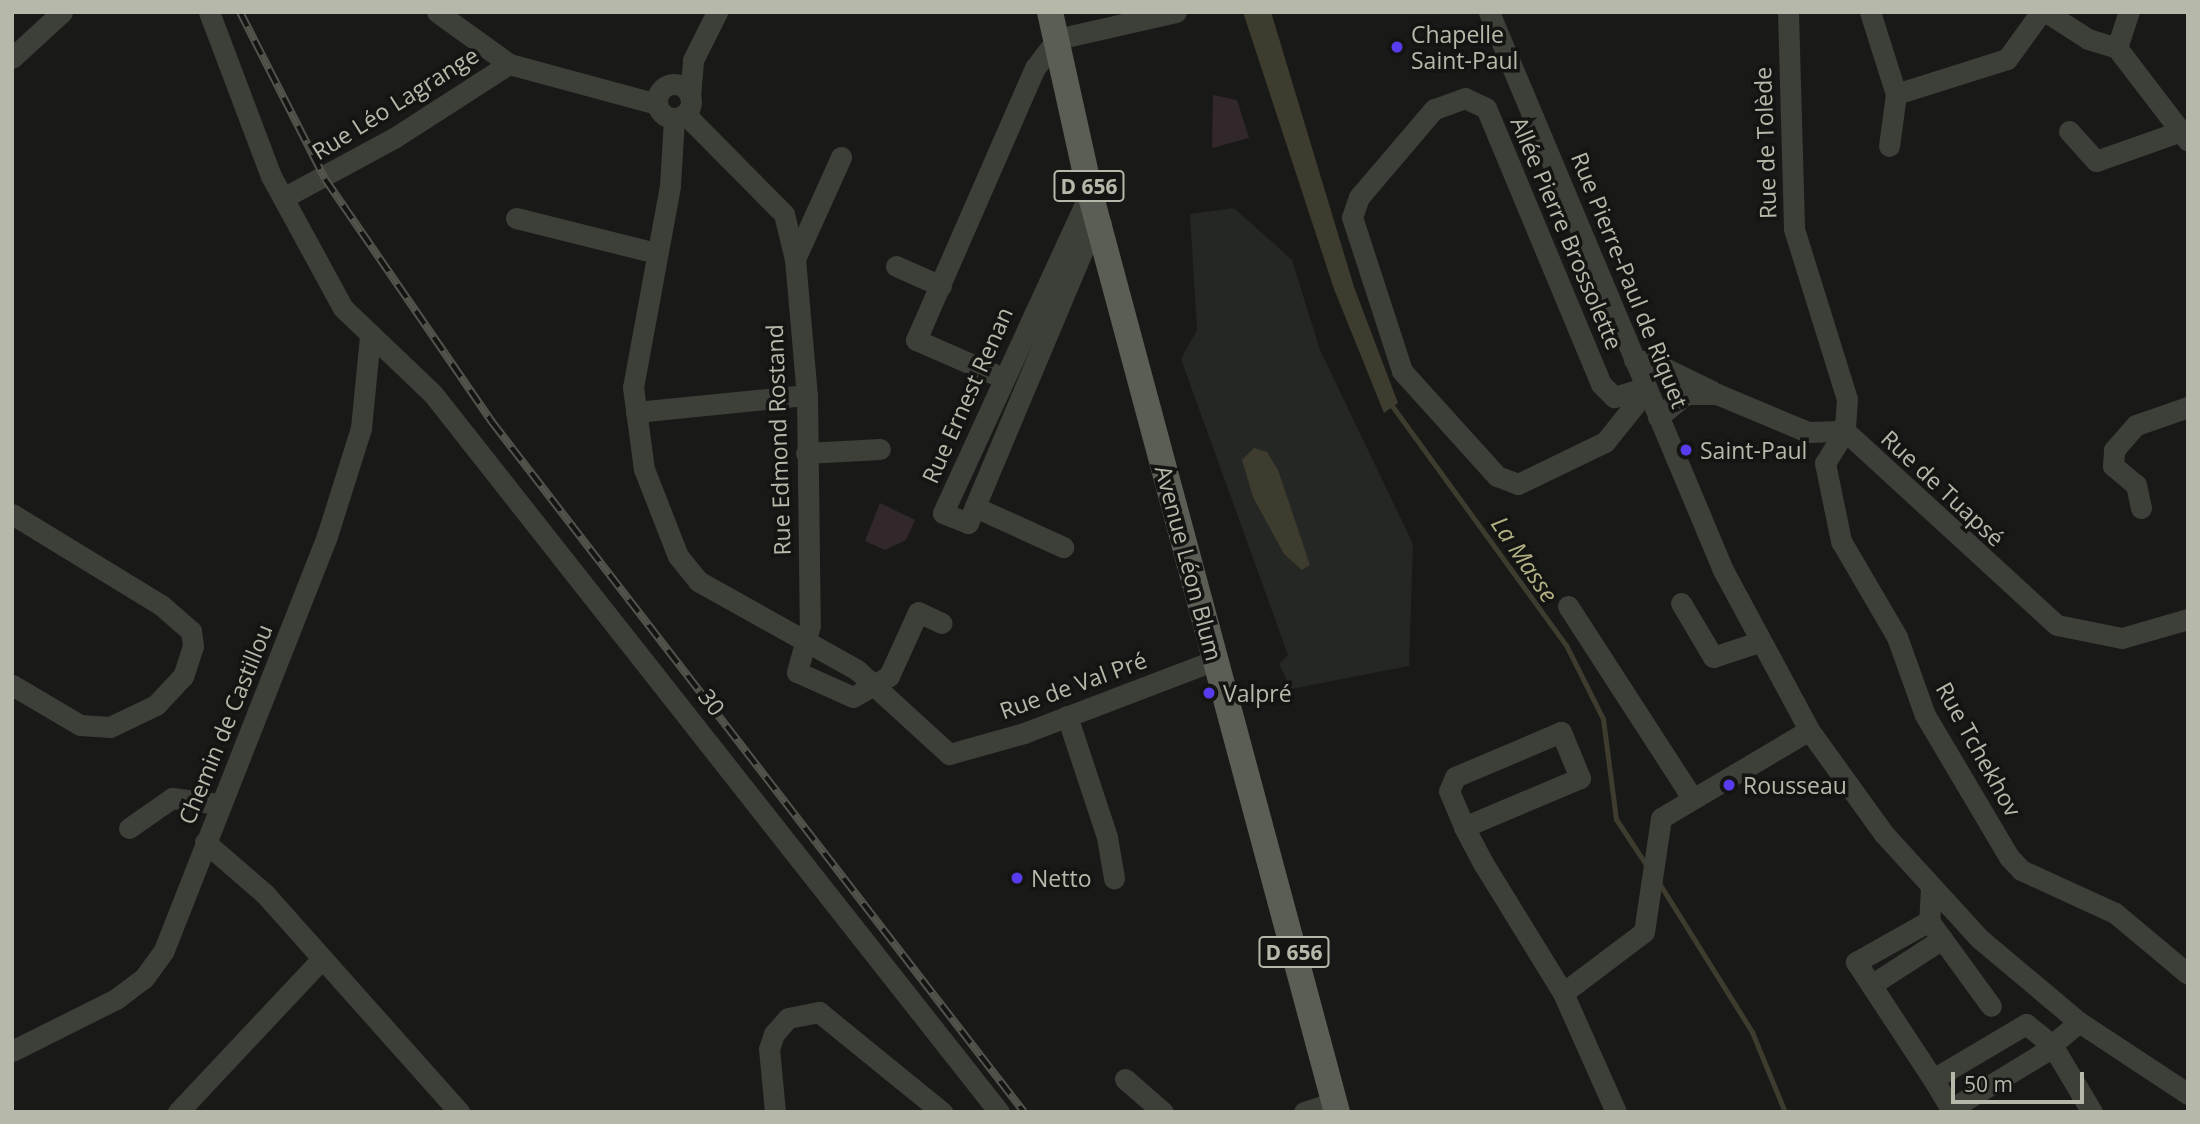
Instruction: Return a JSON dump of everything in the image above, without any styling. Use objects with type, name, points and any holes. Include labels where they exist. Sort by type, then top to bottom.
[{"type":"main road","name":"Avenue Léon Blum","points":[[1050,12],[1090,193],[1101,223],[1335,1107]]},
{"type":"street","name":"30","points":[[209,12],[283,198],[335,297],[370,337],[433,394],[534,518],[999,1112]]},
{"type":"street","points":[[437,12],[509,64]]},
{"type":"street","points":[[1003,378],[916,340],[1035,68],[1057,39],[1176,12]]},
{"type":"street","name":"Rue Pierre-Paul de Riquet","points":[[1489,12],[1658,417],[1759,642],[1809,730],[1931,887],[2022,978],[2079,1022],[2188,1094]]},
{"type":"street","name":"Rue de Tolède","points":[[1788,12],[1794,229],[1817,318],[1844,388],[1845,431]]},
{"type":"street","points":[[1870,12],[1896,94],[1889,146]]},
{"type":"street","points":[[1896,94],[2007,59],[2043,12],[2088,39],[2117,47],[2184,136],[2095,161],[2069,131]]},
{"type":"street","points":[[2117,47],[2129,12]]},
{"type":"street","points":[[12,58],[49,15]]},
{"type":"street","points":[[712,19],[661,95],[683,109],[785,214],[818,207]]},
{"type":"street","points":[[712,19],[694,60],[683,109],[633,387],[644,469],[687,568],[719,596],[809,640],[877,688]]},
{"type":"street","name":"Rue Léo Lagrange","points":[[283,198],[360,159],[509,64],[661,95],[680,85],[683,109]]},
{"type":"street","name":"Allée Pierre Brossolette","points":[[1465,98],[1486,108],[1601,384],[1614,397],[1637,394],[1605,442],[1518,484],[1497,476],[1402,371],[1352,217],[1359,197],[1434,109],[1465,98]]},
{"type":"street","points":[[795,259],[841,157]]},
{"type":"street","name":"Rue Ernest Renan","points":[[975,507],[968,523],[943,513],[1090,193]]},
{"type":"street","name":"Rue Edmond Rostand","points":[[785,214],[795,259],[807,395],[809,640]]},
{"type":"street","points":[[516,218],[656,253]]},
{"type":"street","points":[[1063,547],[975,507],[1085,245],[1101,223]]},
{"type":"street","points":[[896,266],[941,286]]},
{"type":"street","name":"Chemin de Castillou","points":[[12,1051],[144,978],[183,909],[218,804],[331,524],[361,428],[370,337]]},
{"type":"street","points":[[1634,360],[1652,362],[1717,394]]},
{"type":"street","name":"Rue de Tuapsé","points":[[1658,417],[1686,394],[1717,394],[1808,432],[1845,431],[2057,625],[2122,638],[2188,620]]},
{"type":"street","points":[[636,412],[807,395]]},
{"type":"street","points":[[2141,508],[2136,485],[2113,466],[2115,450],[2136,425],[2188,407]]},
{"type":"street","name":"Rue Tchekhov","points":[[1845,431],[1825,463],[1841,541],[1897,637],[1925,715],[2009,857],[2021,870],[2115,913],[2188,974]]},
{"type":"street","points":[[806,453],[880,449]]},
{"type":"street","points":[[12,513],[161,605],[191,631],[193,646],[183,676],[156,705],[110,727],[80,725],[12,685]]},
{"type":"street","points":[[1681,603],[1713,657],[1759,642]]},
{"type":"street","points":[[1568,606],[1691,796]]},
{"type":"street","points":[[809,640],[797,672],[853,697],[877,688],[918,612],[942,623]]},
{"type":"street","name":"Rue de Val Pré","points":[[877,688],[948,754],[1067,716],[1215,660]]},
{"type":"street","points":[[1067,716],[1107,837],[1114,878]]},
{"type":"street","points":[[1563,993],[1639,937],[1648,912],[1654,834],[1661,818],[1691,796],[1809,730]]},
{"type":"street","points":[[1469,836],[1580,778],[1561,732],[1453,779],[1449,791],[1469,836],[1563,993],[1616,1112]]},
{"type":"street","points":[[129,828],[172,799],[218,804]]},
{"type":"street","points":[[205,842],[265,894],[320,961],[459,1112]]},
{"type":"street","points":[[1931,887],[1929,921],[1991,1006]]},
{"type":"street","points":[[1929,921],[1856,962],[1951,1110],[2052,1045],[2079,1022]]},
{"type":"street","points":[[1871,985],[1942,939]]},
{"type":"street","points":[[178,1112],[320,961]]},
{"type":"street","points":[[775,1112],[769,1049],[774,1034],[788,1018],[820,1012],[942,1112]]},
{"type":"street","points":[[1933,1079],[2026,1024],[2052,1045],[2092,1112]]},
{"type":"street","points":[[1125,1079],[1163,1112]]},
{"type":"street","points":[[1304,1112],[1335,1107]]},
{"type":"shaded area","points":[[1243,12],[1271,12],[1354,287],[1398,403],[1384,413],[1334,289]]},
{"type":"shaded area","points":[[1213,95],[1237,100],[1249,138],[1212,148]]},
{"type":"shaded area","points":[[1234,208],[1292,260],[1320,350],[1413,544],[1409,666],[1291,689],[1279,664],[1288,655],[1181,359],[1197,330],[1190,214]]},
{"type":"shaded area","points":[[1254,448],[1267,452],[1278,470],[1310,565],[1302,570],[1284,554],[1253,497],[1242,460]]},
{"type":"shaded area","points":[[880,503],[915,520],[906,540],[885,550],[865,541]]},
{"type":"waterway","name":"La Masse","points":[[1390,403],[1566,645],[1603,719],[1616,819],[1647,866]]},
{"type":"waterway","name":"La Masse","points":[[1659,883],[1752,1032],[1785,1112]]},
{"type":"railway","points":[[240,12],[325,179],[492,422],[1024,1112]]},
{"type":"place","name":"Chapelle Saint-Paul","points":[[1397,47]]},
{"type":"place","name":"Saint-Paul","points":[[1686,450]]},
{"type":"place","name":"Valpré","points":[[1209,693]]},
{"type":"place","name":"Rousseau","points":[[1729,785]]},
{"type":"place","name":"Netto","points":[[1017,878]]}]
